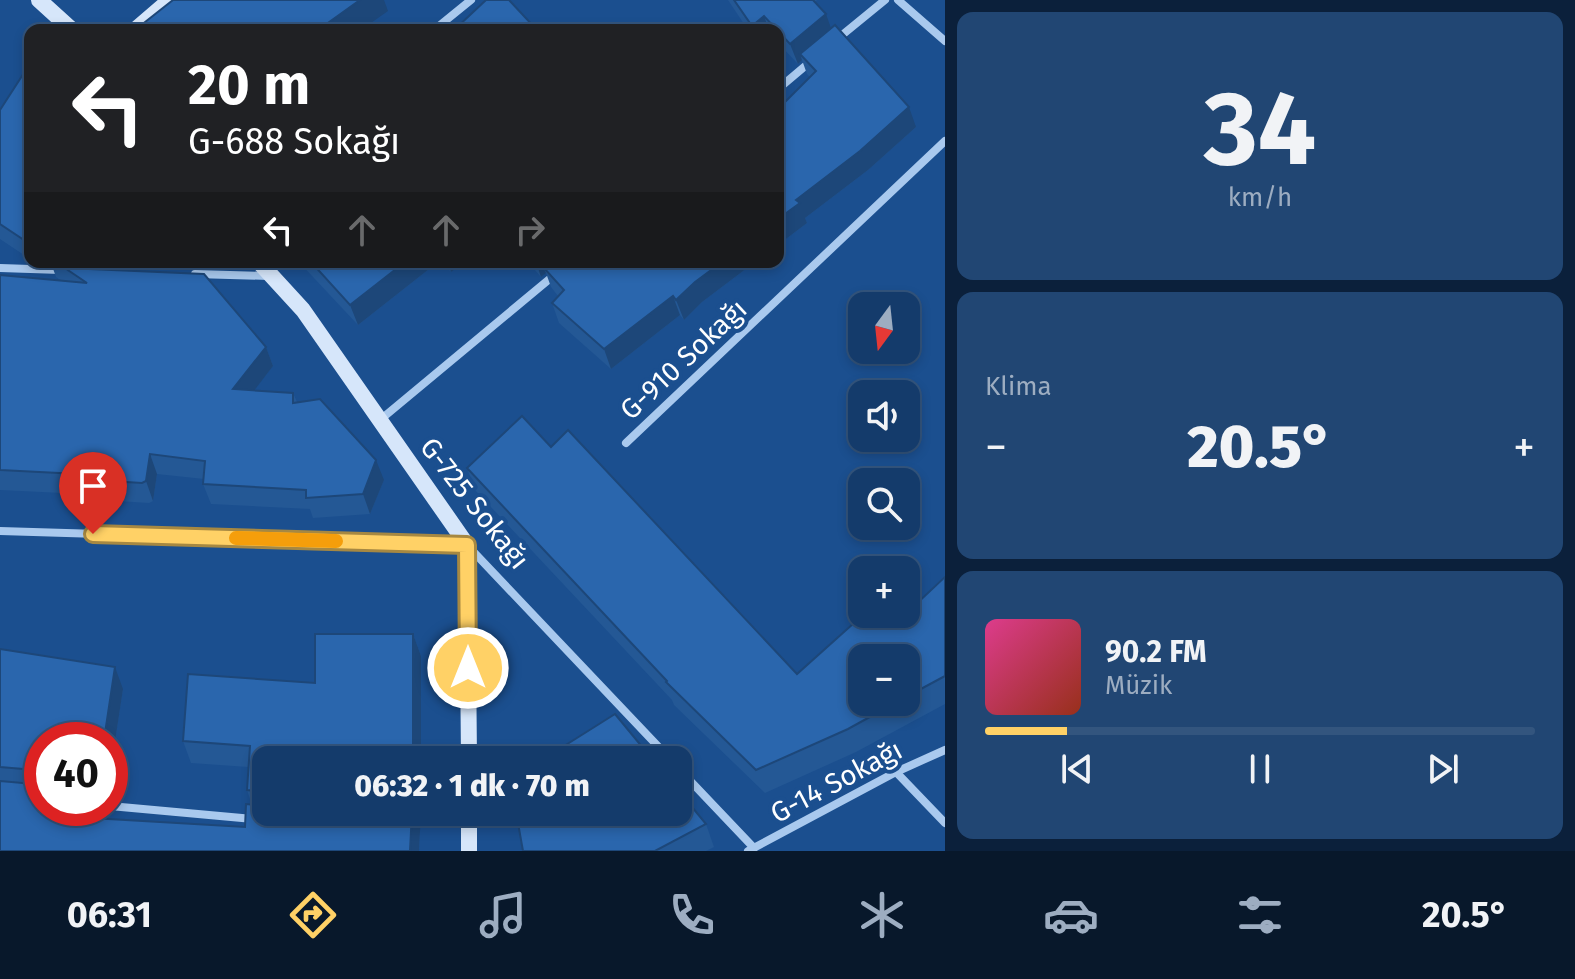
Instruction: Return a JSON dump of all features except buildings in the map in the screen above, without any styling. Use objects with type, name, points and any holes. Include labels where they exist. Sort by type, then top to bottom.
[{"type":"street","points":[[39,0],[65,24]]},
{"type":"street","points":[[142,24],[170,0]]},
{"type":"street","points":[[441,24],[471,0]]},
{"type":"street","points":[[825,49],[885,0]]},
{"type":"street","points":[[898,0],[945,41]]},
{"type":"street","points":[[784,84],[814,59]]},
{"type":"street","name":"G-910 Sokağı","points":[[626,443],[945,141]]},
{"type":"street","points":[[0,268],[64,270]]},
{"type":"street","name":"G-725 Sokağı","points":[[264,268],[303,310],[467,545],[658,746]]},
{"type":"street","points":[[379,421],[563,268]]},
{"type":"street","points":[[191,274],[270,276]]},
{"type":"street","points":[[0,531],[467,545],[469,746]]},
{"type":"street","name":"G-14 Sokağı","points":[[751,850],[896,772],[945,750]]},
{"type":"street","points":[[896,772],[945,823]]},
{"type":"street","points":[[692,784],[751,850]]},
{"type":"street","points":[[128,808],[252,819]]},
{"type":"street","points":[[469,826],[469,851]]},
{"type":"slow traffic","points":[[236,538],[336,541]]},
{"type":"route","points":[[93,534],[467,545],[468,668]]}]
